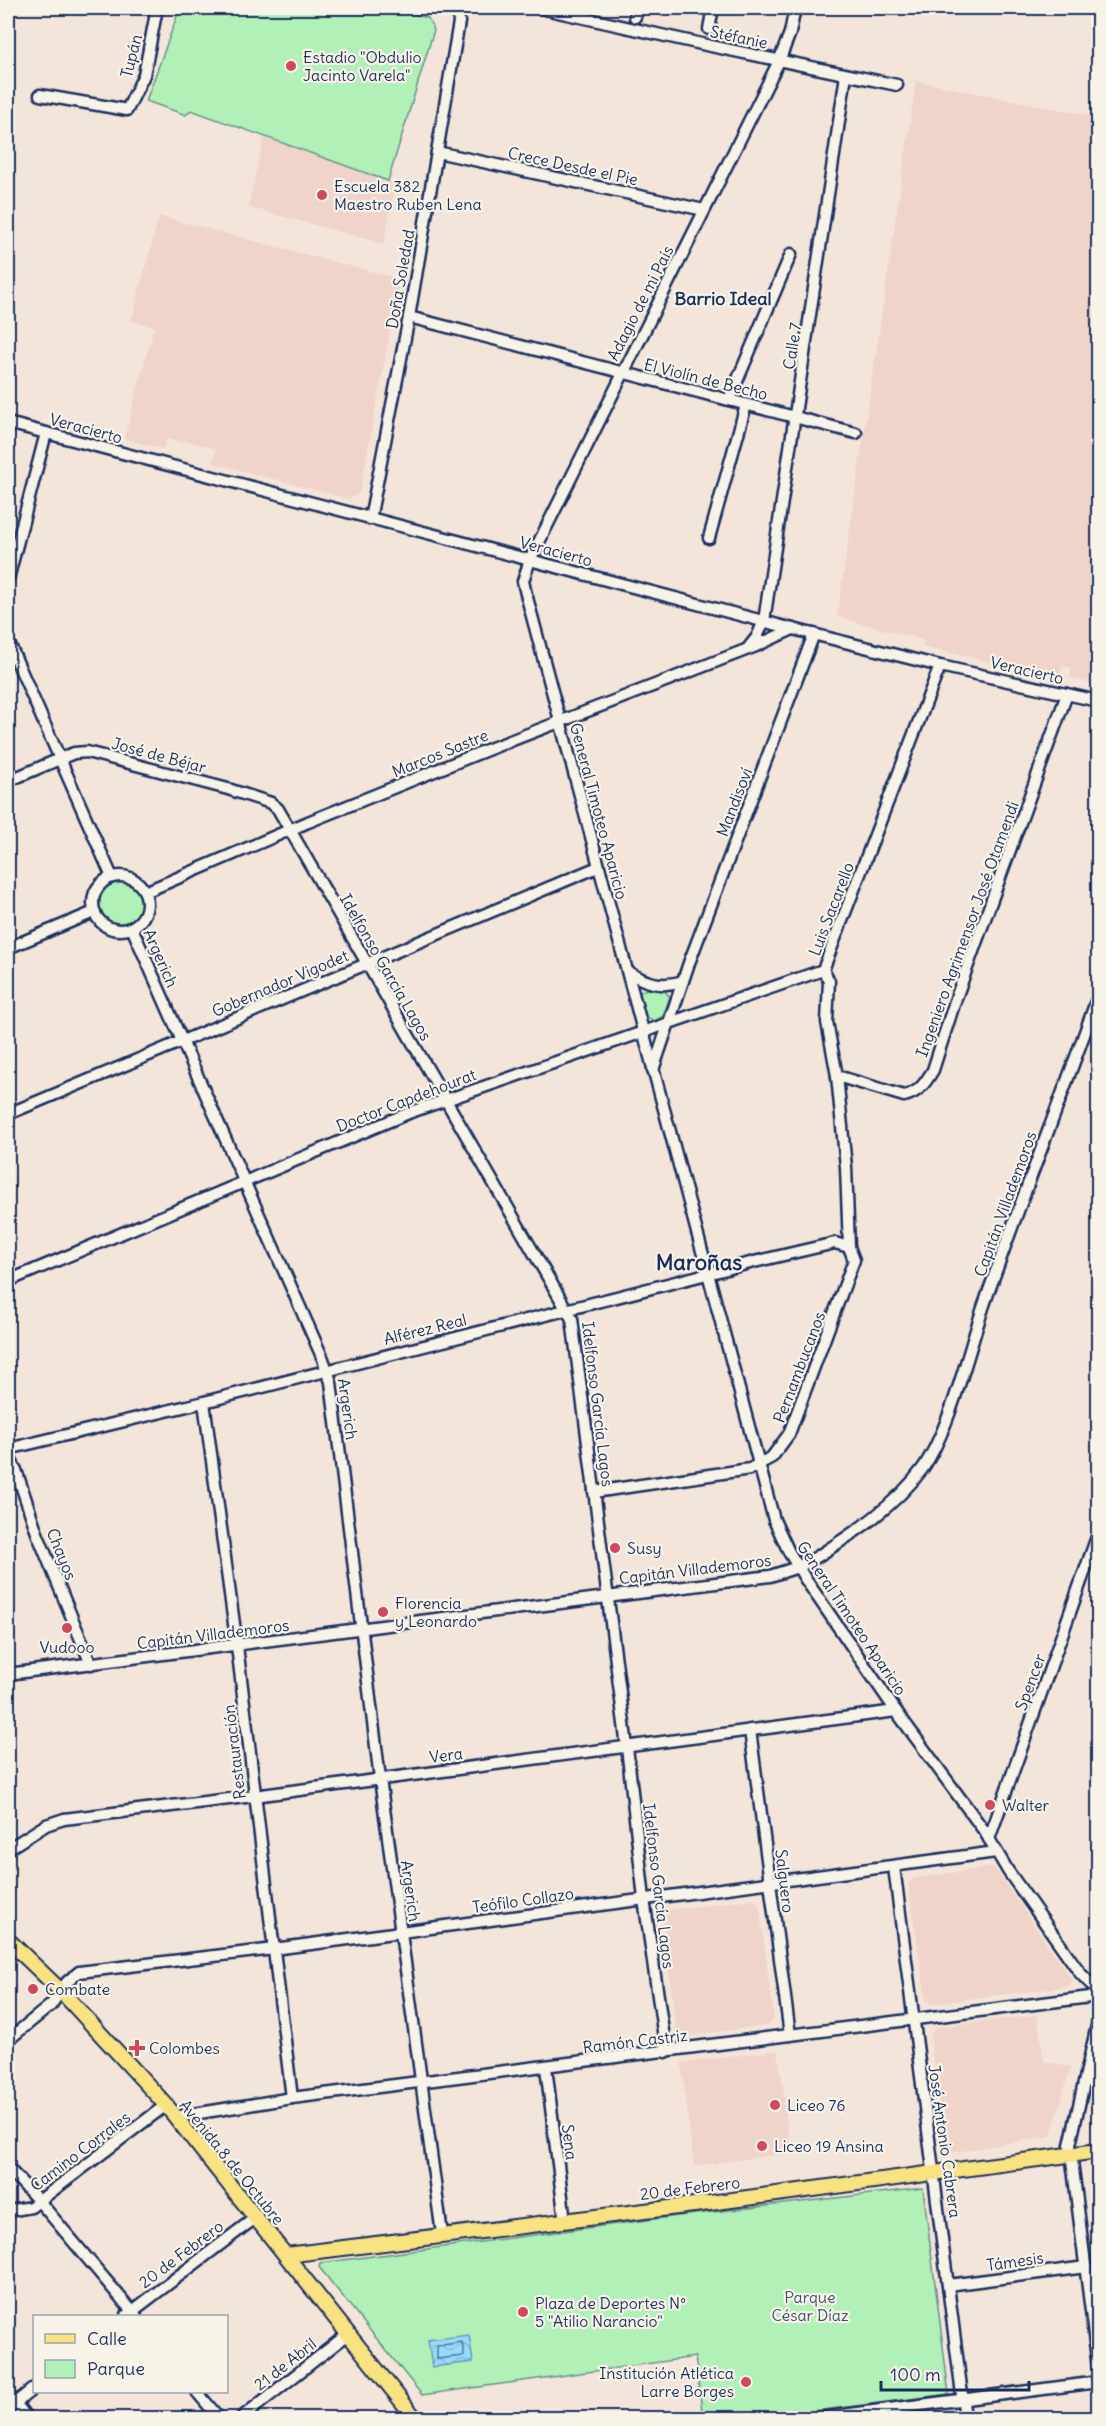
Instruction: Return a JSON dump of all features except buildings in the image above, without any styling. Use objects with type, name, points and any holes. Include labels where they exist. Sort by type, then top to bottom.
[{"type":"main road","name":"Avenida 8 de Octubre","points":[[8,1940],[61,1991],[166,2105],[415,2418]]},
{"type":"main road","name":"20 de Febrero","points":[[286,2255],[442,2234],[566,2221],[1098,2151]]},
{"type":"street","name":"Tupán","points":[[40,95],[126,110],[144,75],[157,8]]},
{"type":"street","name":"Doña Soledad","points":[[370,519],[409,317],[459,22],[457,8]]},
{"type":"street","name":"Stéfanie","points":[[540,8],[897,85]]},
{"type":"street","points":[[709,29],[713,8]]},
{"type":"street","name":"Adagio de mi País","points":[[530,560],[778,61],[789,33],[795,8]]},
{"type":"street","name":"Calle 7","points":[[764,621],[846,75]]},
{"type":"street","name":"Crece Desde el Pie","points":[[437,152],[704,210]]},
{"type":"street","points":[[729,400],[790,254]]},
{"type":"street","name":"El Violín de Becho","points":[[409,317],[856,433]]},
{"type":"street","points":[[709,538],[747,405]]},
{"type":"street","name":"Veracierto","points":[[8,423],[793,629],[940,666],[1098,701]]},
{"type":"street","points":[[8,579],[46,433]]},
{"type":"street","name":"General Timoteo Aparicio","points":[[530,560],[524,580],[525,590],[774,1520],[798,1567],[896,1711],[989,1839],[1081,1974],[1098,1991]]},
{"type":"street","points":[[749,647],[757,637],[764,621]]},
{"type":"street","name":"Marcos Sastre","points":[[145,892],[290,831],[559,722],[756,646],[793,629]]},
{"type":"street","name":"Mandisoví","points":[[669,1022],[814,634]]},
{"type":"street","points":[[8,641],[58,760],[112,877]]},
{"type":"street","name":"Luis Sacarello","points":[[849,1247],[846,1167],[837,1076],[827,1022],[829,981],[823,970],[940,666]]},
{"type":"street","name":"Ingeniero Agrimensor José Otamendi","points":[[837,1076],[904,1096],[915,1093],[927,1080],[933,1070],[956,998],[1067,694]]},
{"type":"street","name":"José de Béjar","points":[[8,781],[74,753],[87,752],[271,802],[278,809],[290,831]]},
{"type":"street","name":"Idelfonso García Lagos","points":[[290,831],[572,1319],[644,1899],[666,2052]]},
{"type":"street","name":"Gobernador Vigodet","points":[[8,1114],[598,867]]},
{"type":"street","points":[[132,928],[123,930],[105,926],[94,912],[94,895],[104,881],[112,877],[128,877],[141,885],[145,892]]},
{"type":"street","name":"Argerich","points":[[145,892],[147,909],[144,917],[132,928],[331,1382],[380,1779],[442,2234]]},
{"type":"street","points":[[8,948],[94,912]]},
{"type":"street","name":"Doctor Capdehourat","points":[[8,1281],[444,1100],[823,970]]},
{"type":"street","points":[[628,972],[655,984],[668,985],[683,981]]},
{"type":"street","name":"Capitán Villademoros","points":[[8,1674],[362,1630],[608,1595],[770,1576],[798,1567],[825,1551],[898,1497],[912,1482],[934,1447],[1098,996]]},
{"type":"street","points":[[653,1070],[669,1022]]},
{"type":"street","name":"Alférez Real","points":[[8,1449],[835,1243],[849,1247]]},
{"type":"street","name":"Pernambucanos","points":[[594,1492],[742,1472],[759,1465],[776,1452],[789,1434],[853,1265],[853,1252],[849,1247]]},
{"type":"street","name":"Restauración","points":[[204,1402],[237,1646],[292,2098]]},
{"type":"street","name":"Chayos","points":[[8,1455],[16,1470],[37,1533],[91,1664]]},
{"type":"street","name":"Spencer","points":[[989,1839],[1098,1534]]},
{"type":"street","name":"Vera","points":[[8,1849],[46,1825],[64,1819],[627,1748],[896,1711]]},
{"type":"street","name":"Salguero","points":[[750,1730],[790,2035]]},
{"type":"street","name":"Teófilo Collazo","points":[[8,2040],[51,2005],[73,1975],[79,1972],[274,1949],[996,1852]]},
{"type":"street","name":"José Antonio Cabrera","points":[[894,1867],[965,2418]]},
{"type":"street","name":"Ramón Castriz","points":[[175,2117],[292,2098],[1098,1996]]},
{"type":"street","points":[[1098,2021],[1071,2136],[1071,2154],[1098,2367]]},
{"type":"street","name":"Sena","points":[[546,2067],[566,2221]]},
{"type":"street","name":"Camino Corrales","points":[[8,2211],[31,2206],[39,2201],[166,2105]]},
{"type":"street","points":[[8,2168],[39,2201],[131,2315]]},
{"type":"street","name":"20 de Febrero","points":[[131,2315],[255,2218]]},
{"type":"street","name":"Támesis","points":[[948,2285],[1086,2267]]},
{"type":"street","name":"21 de Abril","points":[[241,2418],[348,2334]]},
{"type":"street","points":[[819,2418],[1098,2382]]},
{"type":"street","points":[[11,2406],[33,2389]]},
{"type":"street","points":[[199,2393],[219,2418]]},
{"type":"street","points":[[8,2394],[11,2406],[27,2418]]},
{"type":"shaded area","points":[[916,81],[1098,117],[1098,685],[1070,678],[1072,668],[1062,666],[1060,676],[922,647],[923,640],[837,617]]},
{"type":"shaded area","name":"Escuela 382 Maestro Ruben Lena","points":[[264,138],[395,183],[384,244],[248,207]]},
{"type":"shaded area","points":[[159,216],[400,279],[360,492],[355,496],[349,499],[213,463],[216,449],[184,440],[183,443],[166,439],[163,449],[124,439],[154,327],[131,321]]},
{"type":"shaded area","points":[[994,1867],[1072,1980],[1070,1986],[931,2004],[926,2000],[908,1883],[914,1878]]},
{"type":"shaded area","points":[[753,1899],[759,1904],[774,2018],[769,2025],[682,2037],[676,2031],[663,1918],[669,1910]]},
{"type":"shaded area","points":[[1037,2015],[1044,2061],[1071,2067],[1051,2136],[945,2154],[930,2035],[936,2027]]},
{"type":"shaded area","points":[[778,2050],[791,2153],[694,2166],[681,2063]]},
{"type":"green space","name":"Estadio \"Obdulio Jacinto Varela\"","points":[[180,8],[390,8],[428,18],[434,30],[388,181],[191,110],[186,115],[146,101]]},
{"type":"green space","points":[[119,881],[134,888],[141,903],[134,918],[119,925],[104,918],[97,903],[104,888]]},
{"type":"green space","points":[[664,990],[670,997],[663,1016],[655,1021],[646,1017],[639,997],[641,991]]},
{"type":"green space","name":"Parque César Díaz","points":[[923,2188],[949,2394],[759,2418],[703,2418],[695,2357],[422,2395],[319,2267],[320,2263],[678,2216]]},
{"type":"water","points":[[469,2335],[473,2362],[432,2367],[428,2340]]},
{"type":"place","name":"Estadio \"Obdulio Jacinto Varela\"","points":[[291,66]]},
{"type":"place","name":"Escuela 382 Maestro Ruben Lena","points":[[322,195]]},
{"type":"place","name":"Susy","points":[[615,1548]]},
{"type":"place","name":"Florencia y Leonardo","points":[[383,1612]]},
{"type":"place","name":"Vudooo","points":[[67,1628]]},
{"type":"place","name":"Walter","points":[[990,1805]]},
{"type":"place","name":"Combate","points":[[33,1989]]},
{"type":"place","name":"Colombes","points":[[137,2048]]},
{"type":"place","name":"Liceo 76","points":[[775,2105]]},
{"type":"place","name":"Liceo 19 Ansina","points":[[762,2146]]},
{"type":"place","name":"Plaza de Deportes Nº 5 \"Atilio Narancio\"","points":[[523,2312]]},
{"type":"place","name":"Institución Atlética Larre Borges","points":[[746,2382]]},
{"type":"district","name":"Barrio Ideal","points":[[723,299]]},
{"type":"district","name":"Maroñas","points":[[699,1262]]}]
